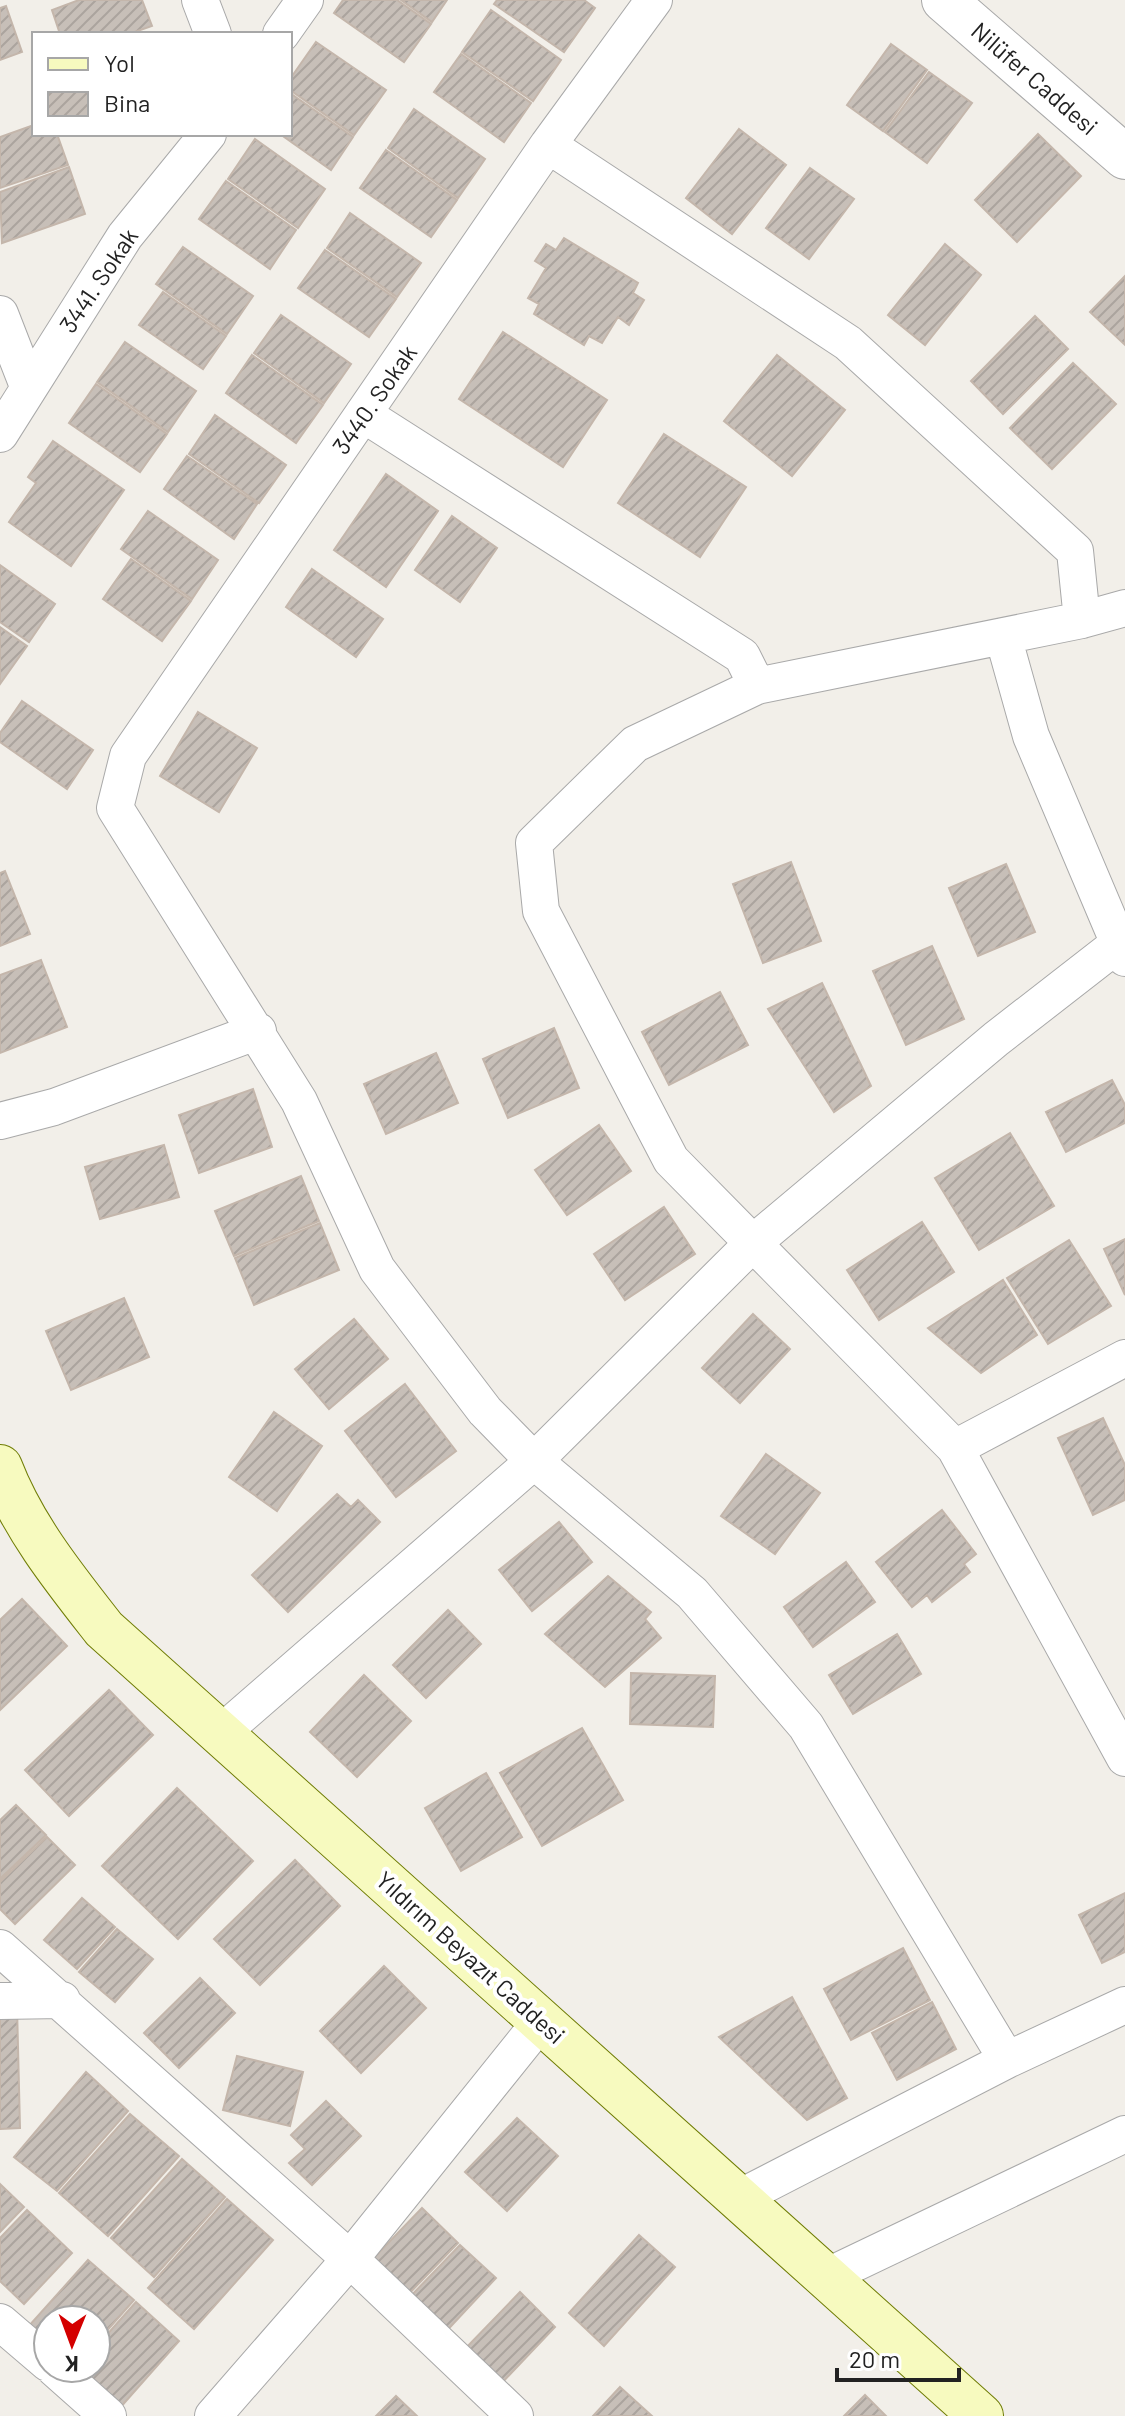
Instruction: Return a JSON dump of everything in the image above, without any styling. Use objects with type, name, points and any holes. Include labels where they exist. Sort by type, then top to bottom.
[{"type":"main road","name":"Yıldırım Beyazıt Caddesi","points":[[4,1500],[104,1629],[981,2416]]},
{"type":"street","points":[[200,0],[212,32]]},
{"type":"street","points":[[282,32],[305,0]]},
{"type":"street","name":"3440. Sokak","points":[[258,1031],[115,808],[128,756],[548,145],[654,0]]},
{"type":"street","name":"Nilüfer Caddesi","points":[[961,5],[1125,157]]},
{"type":"street","name":"3441. Sokak","points":[[0,434],[125,236],[206,136]]},
{"type":"street","points":[[548,145],[848,343],[1075,551],[1082,620]]},
{"type":"street","points":[[0,314],[28,386]]},
{"type":"street","points":[[363,414],[742,656],[757,686]]},
{"type":"street","points":[[1125,608],[1082,620],[757,686],[635,744],[534,843],[541,911],[671,1160],[955,1448],[1125,1758]]},
{"type":"street","points":[[221,1733],[534,1461],[753,1243],[996,1039],[1121,952],[1031,736],[1003,636]]},
{"type":"street","points":[[0,1121],[54,1107],[258,1031],[299,1101],[377,1269],[485,1411],[534,1461],[692,1593],[806,1726],[1007,2060]]},
{"type":"street","points":[[955,1448],[1125,1358]]},
{"type":"street","points":[[0,1948],[350,2259],[515,2416]]},
{"type":"street","points":[[0,2001],[62,2000]]},
{"type":"street","points":[[739,2198],[1007,2060],[1125,2005]]},
{"type":"street","points":[[213,2416],[350,2259],[542,2020]]},
{"type":"street","points":[[826,2277],[1125,2134]]},
{"type":"street","points":[[0,2322],[32,2349]]},
{"type":"street","points":[[72,2384],[108,2416]]},
{"type":"building","points":[[79,0],[142,0],[152,26],[135,32],[59,32],[52,10]]},
{"type":"building","points":[[343,0],[397,0],[431,24],[404,62],[334,13]]},
{"type":"building","points":[[401,0],[447,0],[432,22]]},
{"type":"building","points":[[497,0],[584,0],[595,8],[564,52],[494,4]]},
{"type":"building","points":[[6,6],[22,52],[0,60],[0,8]]},
{"type":"building","points":[[491,10],[561,60],[533,101],[462,52]]},
{"type":"building","points":[[316,42],[386,90],[354,135],[292,91],[292,76]]},
{"type":"building","points":[[891,44],[927,70],[883,131],[847,105]]},
{"type":"building","points":[[461,54],[531,103],[504,142],[434,92]]},
{"type":"building","points":[[929,72],[972,103],[927,163],[885,132]]},
{"type":"building","points":[[292,94],[353,137],[331,170],[283,136],[292,136]]},
{"type":"building","points":[[414,109],[485,159],[458,198],[388,148]]},
{"type":"building","points":[[32,126],[32,136],[58,136],[68,165],[0,188],[0,137]]},
{"type":"building","points":[[739,129],[786,165],[732,234],[686,198]]},
{"type":"building","points":[[1038,134],[1081,176],[1017,242],[975,200]]},
{"type":"building","points":[[255,139],[325,189],[298,228],[228,179]]},
{"type":"building","points":[[386,150],[457,200],[431,237],[360,188]]},
{"type":"building","points":[[69,167],[85,214],[2,243],[0,192]]},
{"type":"building","points":[[810,168],[854,199],[809,259],[766,228]]},
{"type":"building","points":[[226,181],[296,230],[270,269],[199,219]]},
{"type":"building","points":[[350,213],[421,263],[397,297],[327,248]]},
{"type":"building","points":[[564,238],[638,283],[633,293],[644,300],[629,325],[618,317],[602,343],[589,336],[584,345],[534,314],[539,304],[528,298],[546,268],[535,261],[546,244],[556,250]]},
{"type":"building","points":[[945,244],[981,275],[925,345],[888,315]]},
{"type":"building","points":[[183,247],[253,296],[227,334],[156,284]]},
{"type":"building","points":[[325,250],[396,299],[369,337],[298,288]]},
{"type":"building","points":[[1125,276],[1125,345],[1090,312]]},
{"type":"building","points":[[163,292],[226,336],[203,369],[139,325]]},
{"type":"building","points":[[281,315],[351,364],[324,403],[254,353]]},
{"type":"building","points":[[1035,316],[1068,349],[1003,414],[971,381]]},
{"type":"building","points":[[503,332],[607,400],[563,467],[459,399]]},
{"type":"building","points":[[125,342],[196,391],[168,432],[97,382]]},
{"type":"building","points":[[252,355],[323,405],[296,443],[226,393]]},
{"type":"building","points":[[777,355],[845,410],[792,476],[724,421]]},
{"type":"building","points":[[1073,363],[1116,404],[1052,469],[1010,428]]},
{"type":"building","points":[[96,384],[167,434],[140,472],[69,423]]},
{"type":"building","points":[[215,415],[286,465],[259,503],[189,454]]},
{"type":"building","points":[[664,434],[746,487],[700,557],[618,503]]},
{"type":"building","points":[[53,441],[124,490],[71,566],[9,522],[36,483],[28,477]]},
{"type":"building","points":[[187,456],[257,504],[234,539],[164,489]]},
{"type":"building","points":[[386,474],[438,511],[386,587],[334,550]]},
{"type":"building","points":[[148,511],[218,560],[192,599],[121,549]]},
{"type":"building","points":[[452,516],[497,548],[460,602],[415,570]]},
{"type":"building","points":[[131,559],[191,601],[162,641],[103,599]]},
{"type":"building","points":[[0,565],[55,604],[29,642],[0,622]]},
{"type":"building","points":[[312,569],[383,619],[356,657],[286,607]]},
{"type":"building","points":[[0,627],[27,646],[0,684]]},
{"type":"building","points":[[22,701],[93,750],[67,789],[0,742],[0,733]]},
{"type":"building","points":[[198,712],[257,748],[219,812],[160,776]]},
{"type":"building","points":[[791,862],[821,941],[763,963],[733,884]]},
{"type":"building","points":[[1006,864],[1035,932],[978,956],[949,888]]},
{"type":"building","points":[[5,871],[30,934],[0,946],[0,873]]},
{"type":"building","points":[[932,946],[964,1019],[906,1045],[873,971]]},
{"type":"building","points":[[41,960],[67,1027],[0,1053],[0,975]]},
{"type":"building","points":[[822,983],[871,1086],[834,1112],[768,1009]]},
{"type":"building","points":[[720,992],[748,1045],[669,1085],[642,1032]]},
{"type":"building","points":[[554,1028],[579,1088],[508,1118],[483,1059]]},
{"type":"building","points":[[436,1053],[458,1103],[386,1134],[364,1084]]},
{"type":"building","points":[[1112,1080],[1125,1105],[1125,1123],[1066,1152],[1046,1112]]},
{"type":"building","points":[[253,1089],[272,1147],[199,1173],[179,1115]]},
{"type":"building","points":[[599,1125],[631,1171],[567,1215],[535,1170]]},
{"type":"building","points":[[1010,1133],[1054,1206],[979,1250],[935,1178]]},
{"type":"building","points":[[164,1145],[179,1197],[100,1219],[85,1167]]},
{"type":"building","points":[[301,1176],[319,1221],[234,1256],[215,1211]]},
{"type":"building","points":[[664,1207],[695,1254],[625,1300],[594,1254]]},
{"type":"building","points":[[922,1222],[954,1272],[879,1320],[847,1270]]},
{"type":"building","points":[[320,1223],[339,1270],[254,1305],[235,1258]]},
{"type":"building","points":[[1125,1239],[1125,1295],[1104,1249]]},
{"type":"building","points":[[1069,1240],[1111,1306],[1048,1344],[1007,1278]]},
{"type":"building","points":[[1003,1280],[1037,1335],[981,1373],[928,1328]]},
{"type":"building","points":[[124,1298],[149,1357],[71,1390],[46,1331]]},
{"type":"building","points":[[753,1314],[790,1349],[740,1403],[702,1368]]},
{"type":"building","points":[[354,1319],[388,1359],[329,1409],[295,1369]]},
{"type":"building","points":[[405,1384],[456,1451],[396,1497],[345,1431]]},
{"type":"building","points":[[274,1412],[322,1446],[277,1511],[229,1477]]},
{"type":"building","points":[[1103,1418],[1125,1465],[1125,1500],[1093,1515],[1058,1438]]},
{"type":"building","points":[[766,1454],[820,1493],[775,1554],[721,1516]]},
{"type":"building","points":[[337,1494],[351,1507],[358,1500],[380,1522],[288,1612],[252,1575]]},
{"type":"building","points":[[942,1510],[976,1554],[964,1564],[970,1572],[932,1602],[927,1595],[912,1607],[876,1562]]},
{"type":"building","points":[[559,1522],[592,1562],[532,1611],[499,1570]]},
{"type":"building","points":[[846,1562],[875,1602],[813,1647],[784,1607]]},
{"type":"building","points":[[608,1576],[651,1612],[645,1619],[661,1638],[605,1687],[545,1634]]},
{"type":"building","points":[[22,1599],[67,1646],[0,1710],[0,1620]]},
{"type":"building","points":[[448,1610],[481,1644],[426,1698],[393,1665]]},
{"type":"building","points":[[897,1634],[921,1674],[853,1714],[829,1675]]},
{"type":"building","points":[[631,1673],[715,1676],[713,1727],[630,1724]]},
{"type":"building","points":[[364,1675],[411,1721],[357,1777],[310,1732]]},
{"type":"building","points":[[109,1690],[153,1735],[69,1816],[25,1770]]},
{"type":"building","points":[[582,1728],[623,1800],[542,1846],[500,1773]]},
{"type":"building","points":[[486,1773],[522,1837],[461,1871],[425,1808]]},
{"type":"building","points":[[177,1788],[253,1861],[178,1939],[102,1866]]},
{"type":"building","points":[[16,1805],[46,1835],[0,1879],[0,1820]]},
{"type":"building","points":[[47,1837],[75,1865],[15,1924],[0,1909],[0,1882]]},
{"type":"building","points":[[295,1860],[340,1906],[260,1985],[214,1939]]},
{"type":"building","points":[[1125,1893],[1125,1952],[1102,1963],[1079,1915]]},
{"type":"building","points":[[82,1898],[115,1927],[77,1969],[44,1940]]},
{"type":"building","points":[[117,1929],[153,1959],[115,2002],[79,1972]]},
{"type":"building","points":[[903,1948],[930,2000],[851,2040],[824,1989]]},
{"type":"building","points":[[384,1966],[426,2008],[361,2073],[320,2031]]},
{"type":"building","points":[[200,1978],[235,2013],[179,2068],[144,2033]]},
{"type":"building","points":[[792,1997],[847,2098],[807,2120],[719,2037]]},
{"type":"building","points":[[932,2002],[956,2049],[897,2080],[872,2033]]},
{"type":"building","points":[[0,2006],[17,2006],[20,2128],[0,2129]]},
{"type":"building","points":[[237,2056],[303,2072],[290,2126],[223,2110]]},
{"type":"building","points":[[86,2072],[128,2111],[57,2191],[14,2157]]},
{"type":"building","points":[[326,2101],[361,2136],[312,2185],[289,2163],[305,2149],[291,2135]]},
{"type":"building","points":[[130,2114],[179,2156],[108,2236],[59,2193]]},
{"type":"building","points":[[517,2118],[558,2156],[507,2211],[465,2172]]},
{"type":"building","points":[[182,2159],[225,2197],[154,2277],[111,2238]]},
{"type":"building","points":[[0,2184],[24,2207],[0,2232]]},
{"type":"building","points":[[227,2199],[273,2240],[194,2329],[148,2288]]},
{"type":"building","points":[[422,2208],[458,2243],[401,2302],[365,2267]]},
{"type":"building","points":[[27,2210],[72,2253],[24,2304],[0,2281],[0,2238]]},
{"type":"building","points":[[639,2235],[675,2267],[604,2346],[569,2313]]},
{"type":"building","points":[[460,2245],[496,2278],[439,2339],[403,2304]]},
{"type":"building","points":[[88,2260],[134,2300],[112,2325],[112,2304],[49,2304]]},
{"type":"building","points":[[520,2292],[555,2327],[498,2387],[462,2352]]},
{"type":"building","points":[[136,2302],[179,2341],[119,2409],[93,2384],[112,2384],[112,2329]]},
{"type":"building","points":[[620,2387],[652,2416],[593,2416]]},
{"type":"building","points":[[865,2395],[886,2416],[844,2416]]},
{"type":"building","points":[[396,2396],[417,2416],[376,2416]]}]
